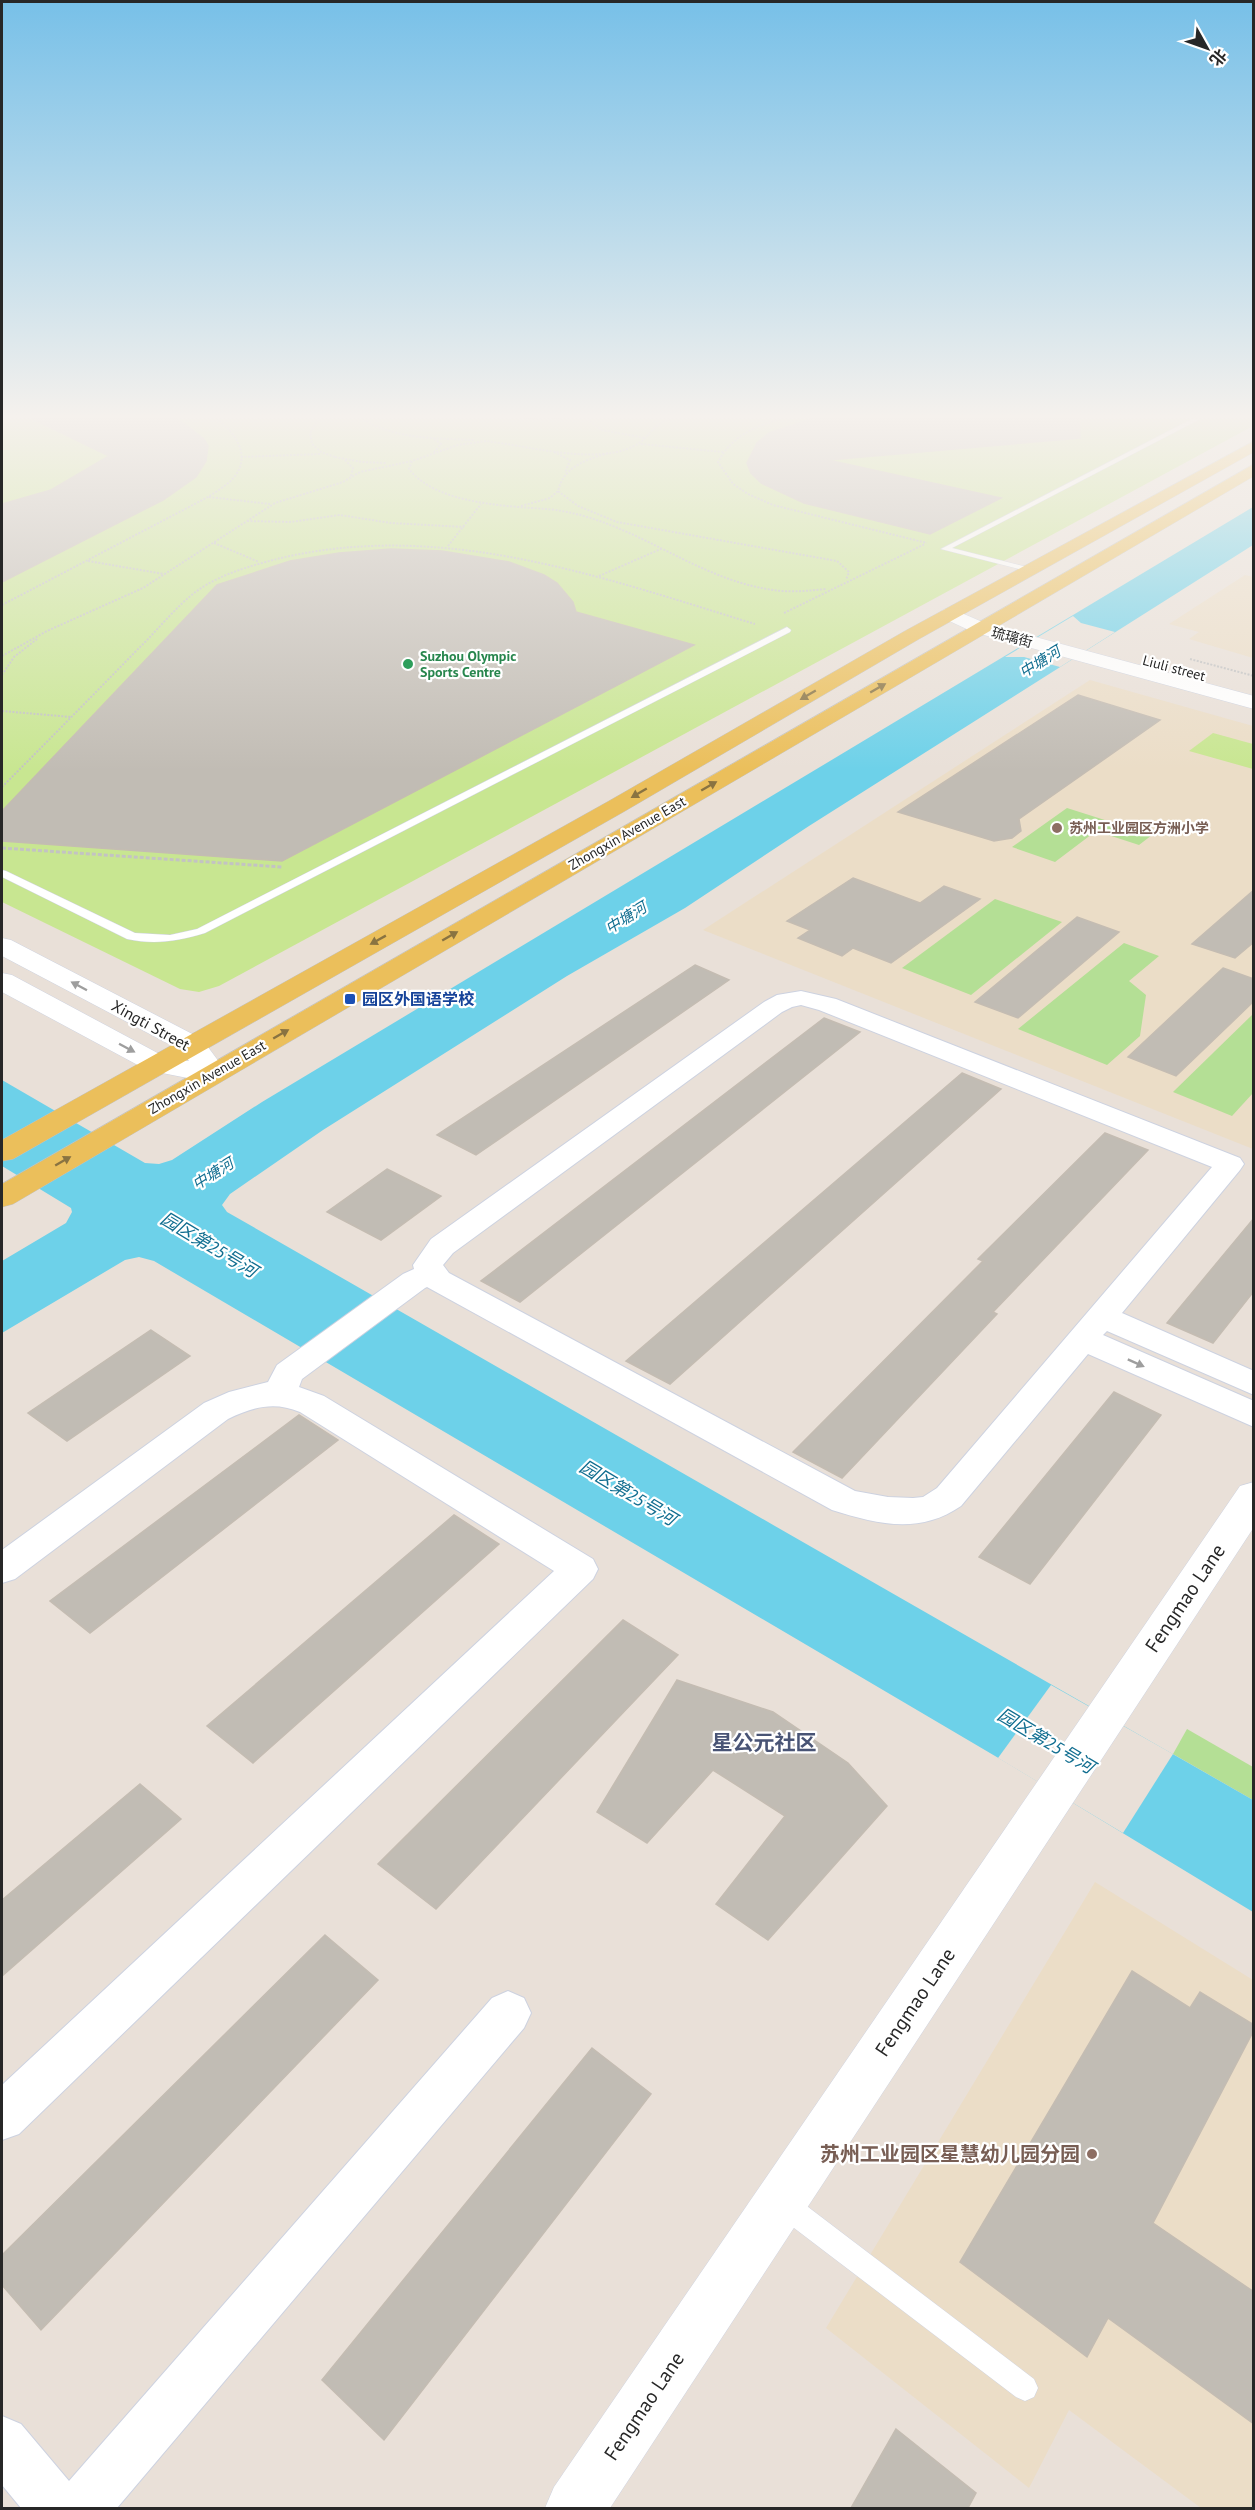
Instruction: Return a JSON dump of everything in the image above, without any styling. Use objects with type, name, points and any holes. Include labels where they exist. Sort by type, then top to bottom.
[{"type":"main road","name":"Zhongxin Avenue East","points":[[2,1152],[617,806],[1089,536]]},
{"type":"main road","name":"Zhongxin Avenue East","points":[[9,1193],[1139,536]]},
{"type":"street","name":"琉璃街","points":[[950,614],[1086,651],[1254,703]]},
{"type":"street","name":"Liuli street","points":[[1086,651],[1254,689]]},
{"type":"street","name":"Xingti Street","points":[[2,946],[192,1045],[213,1074]]},
{"type":"street","name":"Xingti Street","points":[[2,981],[157,1064],[213,1074]]},
{"type":"street","points":[[801,998],[827,1004],[1230,1164],[949,1497],[933,1508],[912,1510],[861,1506],[834,1496],[448,1286],[431,1274],[428,1265],[442,1246],[773,1007],[786,1000],[801,998]]},
{"type":"street","points":[[280,1393],[288,1373],[414,1281],[431,1274]]},
{"type":"street","points":[[1092,1327],[1254,1384]]},
{"type":"street","points":[[1092,1327],[1254,1415]]},
{"type":"street","points":[[2,1569],[216,1411],[237,1400],[257,1394],[280,1393],[312,1404],[580,1569],[2,2117]]},
{"type":"street","name":"Fengmao Lane","points":[[575,2508],[1254,1496]]},
{"type":"street","points":[[82,2508],[508,2013]]},
{"type":"street","points":[[2,2443],[56,2508]]},
{"type":"lane","points":[[970,536],[945,549],[1028,570]]},
{"type":"lane","points":[[2,873],[131,936],[156,940],[183,937],[212,926],[787,630]]},
{"type":"lane","points":[[780,2201],[1025,2388]]},
{"type":"path","points":[[2,605],[135,536]]},
{"type":"path","points":[[2,656],[47,632],[143,588],[223,536]]},
{"type":"path","points":[[448,546],[456,536]]},
{"type":"path","points":[[636,536],[734,579],[766,590],[807,592],[824,590],[842,584]]},
{"type":"path","points":[[704,536],[807,553],[837,561],[849,572],[849,577],[842,584],[780,615]]},
{"type":"path","points":[[898,536],[927,543]]},
{"type":"path","points":[[213,543],[261,563]]},
{"type":"path","points":[[2,788],[196,591],[224,576],[261,563],[295,555],[357,546],[448,546],[499,552],[598,577],[759,626],[748,631]]},
{"type":"path","points":[[598,577],[664,548]]},
{"type":"path","points":[[88,561],[165,574]]},
{"type":"path","points":[[2,675],[14,657],[47,632]]},
{"type":"path","points":[[2,711],[71,717]]},
{"type":"path","points":[[2,848],[287,866]]},
{"type":"shaded area","points":[[1245,575],[1253,577],[1253,658],[1189,639],[1199,632],[1169,624]]},
{"type":"shaded area","name":"苏州工业园区方洲小学","points":[[1090,680],[1253,726],[1253,1149],[703,930]]},
{"type":"shaded area","name":"苏州工业园区星慧幼儿园分园","points":[[1095,1882],[1253,1980],[1253,2508],[1201,2508],[1069,2410],[1029,2488],[826,2328]]},
{"type":"green space","name":"Suzhou Olympic Sports Centre","points":[[2,536],[1050,536],[219,986],[199,992],[180,989],[2,902]]},
{"type":"green space","points":[[1213,733],[1253,744],[1253,769],[1189,751]]},
{"type":"green space","points":[[1067,808],[1152,835],[1139,845],[1096,831],[1055,862],[1012,847]]},
{"type":"green space","points":[[995,899],[1062,922],[971,995],[902,968]]},
{"type":"green space","points":[[1124,943],[1159,956],[1129,981],[1146,995],[1140,1036],[1107,1065],[1018,1029]]},
{"type":"green space","points":[[1253,1014],[1253,1093],[1232,1116],[1173,1092]]},
{"type":"green space","points":[[1187,1729],[1253,1767],[1253,1800],[1173,1754]]},
{"type":"water","points":[[1204,536],[1253,536],[1253,545],[809,826],[685,908],[567,976],[323,1130],[230,1194],[222,1205],[227,1212],[1253,1800],[1253,1912],[1012,1766],[154,1261],[139,1257],[125,1260],[2,1333],[2,1261],[66,1223],[72,1212],[71,1208],[2,1166],[2,1080],[145,1163],[159,1164],[172,1160],[262,1102]]},
{"type":"pier","points":[[1073,616],[1081,623],[1115,632],[1060,667],[1024,657],[1005,657]]},
{"type":"pier","points":[[1051,1685],[1173,1754],[1123,1833],[998,1758]]},
{"type":"building","points":[[2,536],[92,536],[2,582]]},
{"type":"building","points":[[391,549],[442,551],[509,562],[544,575],[557,583],[573,602],[576,612],[694,645],[282,861],[2,841],[2,811],[217,585],[290,561],[339,553]]},
{"type":"building","points":[[1078,695],[1160,720],[1019,819],[1021,831],[1012,838],[994,841],[898,812]]},
{"type":"building","points":[[853,878],[920,903],[944,886],[980,899],[891,963],[853,948],[842,956],[798,938],[810,930],[787,921]]},
{"type":"building","points":[[1254,890],[1254,942],[1235,958],[1192,944]]},
{"type":"building","points":[[1077,917],[1119,932],[1018,1018],[975,1002]]},
{"type":"building","points":[[695,965],[729,980],[476,1155],[437,1135]]},
{"type":"building","points":[[1223,968],[1254,979],[1254,1001],[1176,1076],[1128,1057]]},
{"type":"building","points":[[824,1018],[860,1032],[520,1302],[481,1281]]},
{"type":"building","points":[[962,1073],[1001,1089],[670,1384],[626,1361]]},
{"type":"building","points":[[1105,1133],[1148,1150],[993,1312],[997,1314],[842,1478],[793,1452],[983,1261],[978,1259]]},
{"type":"building","points":[[387,1169],[441,1196],[381,1240],[327,1212]]},
{"type":"building","points":[[1254,1218],[1254,1291],[1213,1343],[1167,1323]]},
{"type":"building","points":[[151,1330],[190,1356],[67,1441],[28,1413]]},
{"type":"building","points":[[1114,1392],[1161,1415],[1030,1584],[979,1557]]},
{"type":"building","points":[[299,1415],[338,1440],[90,1633],[50,1601]]},
{"type":"building","points":[[454,1515],[499,1544],[253,1763],[207,1726]]},
{"type":"building","points":[[623,1620],[678,1655],[436,1909],[378,1864]]},
{"type":"building","points":[[677,1680],[773,1712],[848,1763],[887,1806],[768,1940],[716,1904],[785,1816],[713,1770],[647,1843],[597,1812]]},
{"type":"building","points":[[140,1784],[181,1819],[2,1976],[2,1900]]},
{"type":"building","points":[[325,1935],[378,1980],[41,2330],[2,2285],[2,2255]]},
{"type":"building","points":[[1132,1971],[1190,2008],[1200,1992],[1254,2025],[1254,2030],[1153,2223],[1254,2292],[1254,2424],[1108,2318],[1087,2357],[960,2262]]},
{"type":"building","points":[[592,2048],[651,2094],[384,2440],[322,2380]]},
{"type":"building","points":[[896,2429],[976,2493],[968,2508],[851,2508]]},
{"type":"place","name":"Suzhou Olympic Sports Centre","points":[[408,664]]},
{"type":"place","name":"苏州工业园区方洲小学","points":[[1057,828]]},
{"type":"place","name":"园区外国语学校","points":[[350,999]]},
{"type":"place","name":"苏州工业园区星慧幼儿园分园","points":[[1092,2154]]},
{"type":"district","name":"星公元社区","points":[[764,1743]]},
{"type":"water label","name":"中塘河","points":[[1040,662]]},
{"type":"water label","name":"中塘河","points":[[626,918]]},
{"type":"water label","name":"中塘河","points":[[213,1174]]},
{"type":"water label","name":"园区第25号河","points":[[209,1245]]},
{"type":"water label","name":"园区第25号河","points":[[628,1493]]},
{"type":"water label","name":"园区第25号河","points":[[1046,1741]]}]
